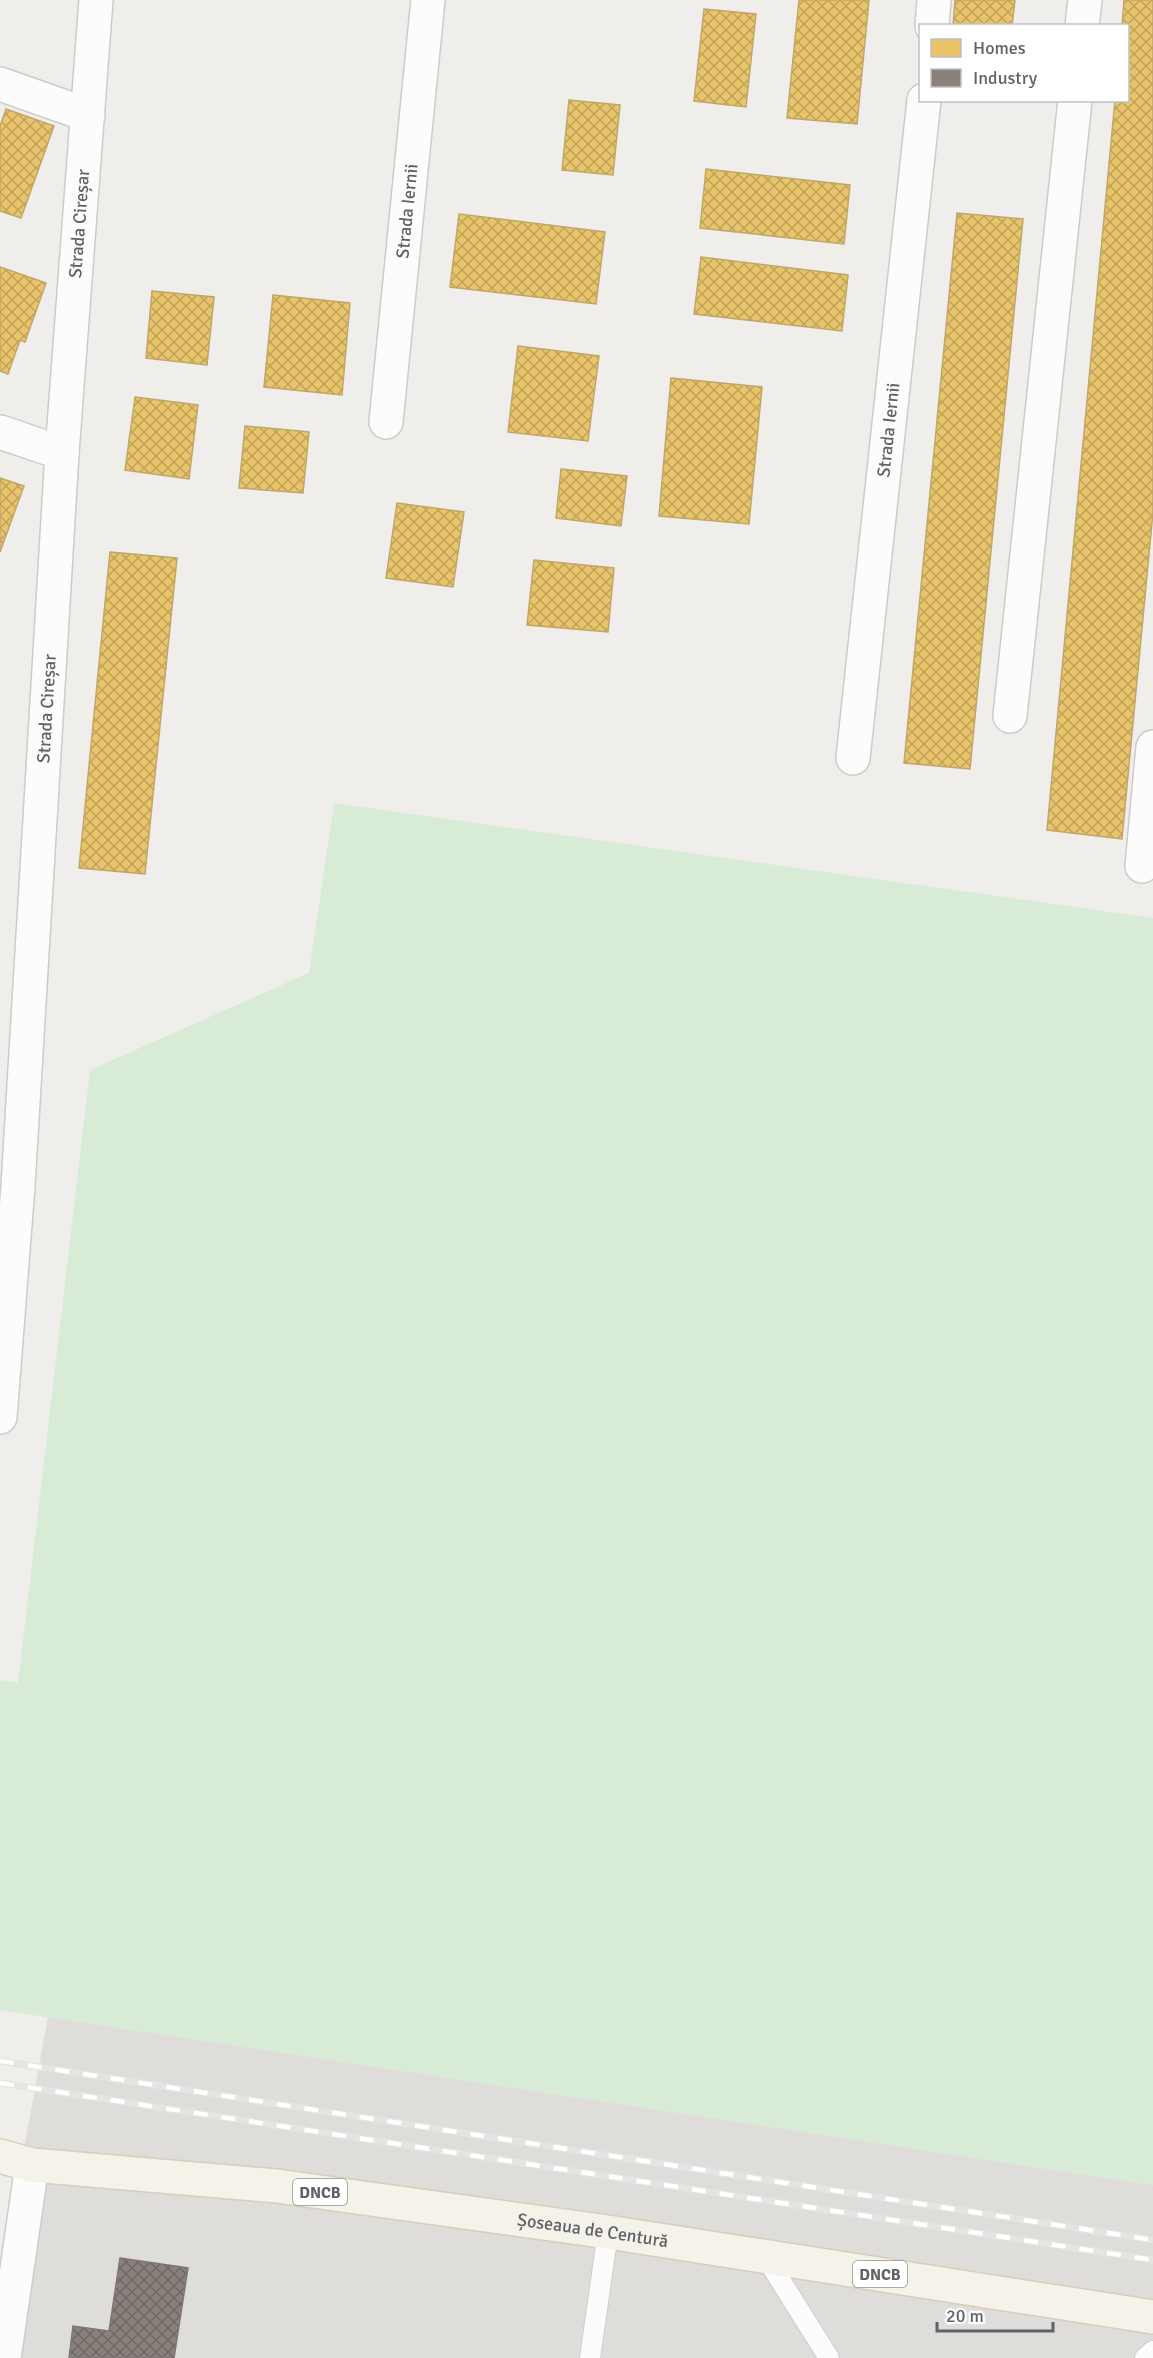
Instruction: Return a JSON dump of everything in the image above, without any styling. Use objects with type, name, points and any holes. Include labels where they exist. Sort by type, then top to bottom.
[{"type":"main road","name":"Șoseaua de Centură","points":[[0,2156],[32,2165],[277,2186],[608,2232],[1153,2316]]},
{"type":"main road","name":"Șoseaua de Centură","points":[[0,2174],[32,2165]]},
{"type":"street","name":"Strada Cireșar","points":[[0,1417],[9,1183],[96,0]]},
{"type":"street","name":"Strada Iernii","points":[[386,422],[429,0]]},
{"type":"street","points":[[932,24],[934,0]]},
{"type":"street","points":[[1083,24],[1085,0]]},
{"type":"street","points":[[0,84],[88,115]]},
{"type":"street","name":"Strada Iernii","points":[[853,758],[924,102]]},
{"type":"street","points":[[1010,716],[1075,102]]},
{"type":"street","points":[[0,432],[62,453]]},
{"type":"street","points":[[1142,866],[1153,747]]},
{"type":"street","points":[[4,2358],[32,2165]]},
{"type":"lane","points":[[590,2358],[608,2232]]},
{"type":"lane","points":[[765,2256],[829,2358]]},
{"type":"lane","points":[[1144,2358],[1153,2351]]},
{"type":"shaded area","points":[[48,2017],[1153,2185],[1153,2358],[0,2358],[0,2279]]},
{"type":"green space","points":[[334,803],[1153,918],[1153,2185],[0,2010],[0,1680],[18,1683],[90,1070],[309,973]]},
{"type":"building: Homes","points":[[799,0],[869,0],[857,124],[787,118]]},
{"type":"building: Homes","points":[[955,0],[1015,0],[1012,24],[953,24]]},
{"type":"building: Homes","points":[[1124,0],[1153,0],[1153,512],[1122,839],[1047,830],[1115,102],[1129,102],[1129,24],[1122,24]]},
{"type":"building: Homes","points":[[704,9],[756,14],[746,107],[694,101]]},
{"type":"building: Homes","points":[[569,100],[620,105],[613,175],[562,170]]},
{"type":"building: Homes","points":[[6,109],[54,126],[21,218],[0,211],[0,126]]},
{"type":"building: Homes","points":[[706,169],[850,185],[844,244],[700,228]]},
{"type":"building: Homes","points":[[957,213],[1023,219],[970,769],[904,763]]},
{"type":"building: Homes","points":[[459,214],[605,232],[596,304],[450,287]]},
{"type":"building: Homes","points":[[701,257],[848,275],[842,331],[694,314]]},
{"type":"building: Homes","points":[[0,267],[46,283],[25,342],[20,340],[8,374],[0,371]]},
{"type":"building: Homes","points":[[152,291],[214,297],[207,365],[146,358]]},
{"type":"building: Homes","points":[[273,295],[350,303],[342,395],[264,387]]},
{"type":"building: Homes","points":[[518,346],[599,356],[588,441],[508,432]]},
{"type":"building: Homes","points":[[671,378],[762,387],[749,524],[659,516]]},
{"type":"building: Homes","points":[[135,397],[198,405],[189,479],[125,470]]},
{"type":"building: Homes","points":[[245,426],[309,432],[303,493],[239,488]]},
{"type":"building: Homes","points":[[561,469],[627,476],[621,526],[556,518]]},
{"type":"building: Homes","points":[[0,478],[24,486],[0,552]]},
{"type":"building: Homes","points":[[397,503],[464,512],[453,587],[386,578]]},
{"type":"building: Homes","points":[[110,552],[177,558],[145,874],[79,868]]},
{"type":"building: Homes","points":[[534,560],[614,568],[608,632],[527,625]]},
{"type":"building: Industry","points":[[120,2258],[188,2268],[174,2358],[69,2358],[73,2326],[109,2331]]},
{"type":"railway","points":[[0,2061],[1153,2240]]},
{"type":"railway","points":[[0,2083],[1153,2260]]}]
